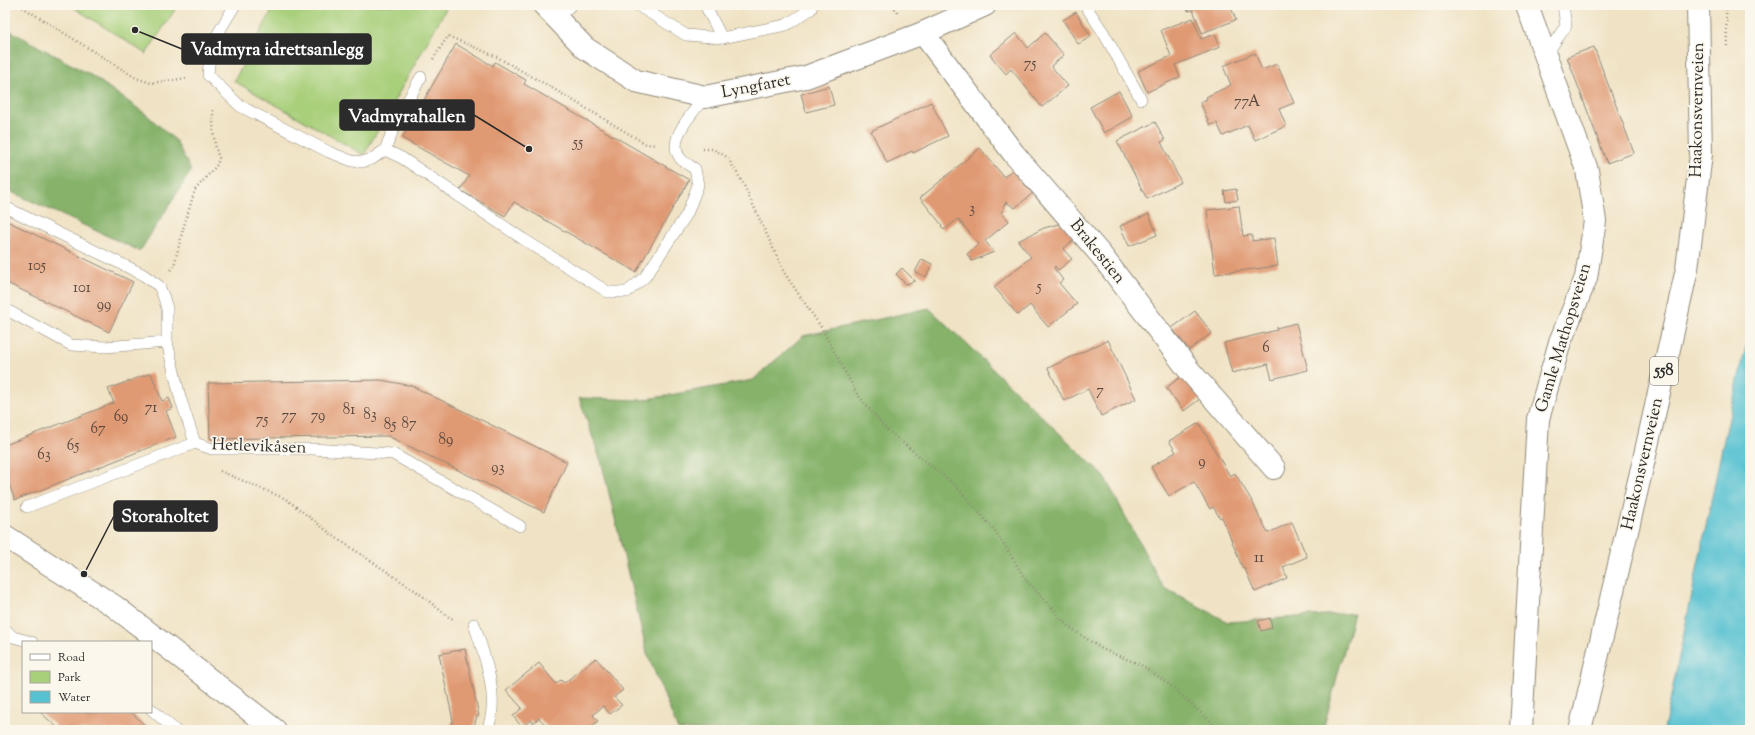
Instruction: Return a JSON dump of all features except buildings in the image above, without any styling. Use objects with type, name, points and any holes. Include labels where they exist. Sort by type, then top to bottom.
[{"type":"street","name":"Lyngfaret","points":[[557,9],[585,48],[636,81],[705,97],[806,77],[923,33],[984,5]]},
{"type":"street","name":"Gamle Mathopsveien","points":[[1522,730],[1538,419],[1560,342],[1586,278],[1596,221],[1587,170],[1527,5]]},
{"type":"street","name":"Haakonsvernveien","points":[[1580,730],[1642,468],[1687,268],[1701,154],[1698,5]]},
{"type":"street","name":"Brakestien","points":[[923,33],[1014,154],[1101,255],[1188,369],[1274,468]]},
{"type":"street","points":[[5,536],[114,606],[275,730]]},
{"type":"lane","points":[[235,5],[211,45],[208,75],[240,106],[329,152],[352,161],[362,162],[372,160],[385,150],[397,120],[421,77]]},
{"type":"lane","points":[[637,5],[686,34],[722,38],[786,25],[811,9],[812,5]]},
{"type":"lane","points":[[705,5],[722,38]]},
{"type":"lane","points":[[1085,5],[1103,32],[1142,99]]},
{"type":"lane","points":[[1546,56],[1566,26],[1563,5]]},
{"type":"lane","points":[[385,150],[402,158],[523,239],[608,292],[627,292],[645,277],[687,214],[698,184],[695,169],[680,158],[675,146],[676,136],[705,97]]},
{"type":"lane","points":[[5,207],[142,274],[159,286]]},
{"type":"lane","name":"Hetlevikåsen","points":[[159,286],[167,309],[167,342],[180,397],[195,443],[212,449],[312,449],[393,454],[520,526]]},
{"type":"lane","points":[[5,309],[71,345],[105,347],[167,342]]},
{"type":"lane","points":[[28,507],[195,443]]},
{"type":"lane","points":[[474,624],[486,660],[491,687],[492,709],[487,730]]},
{"type":"lane","points":[[5,628],[14,637],[28,641]]},
{"type":"lane","points":[[152,710],[175,730]]},
{"type":"path","points":[[19,5],[136,78],[150,83],[208,75]]},
{"type":"path","points":[[433,59],[448,36],[508,64],[646,144],[713,149],[727,157],[742,181],[785,274],[821,327],[857,394],[885,428],[957,487],[996,532],[1026,580],[1069,627],[1102,649],[1141,665],[1170,685],[1220,730]]},
{"type":"path","points":[[159,286],[174,266],[195,190],[217,165],[220,158],[216,148],[212,128],[214,105],[220,87]]},
{"type":"path","points":[[212,449],[217,470],[286,499],[335,537],[416,591],[450,618],[474,624]]},
{"type":"green space","points":[[70,5],[178,5],[146,54]]},
{"type":"green space","points":[[275,5],[448,5],[364,155],[234,81]]},
{"type":"green space","points":[[5,28],[94,77],[147,115],[176,141],[191,171],[140,251],[5,189]]},
{"type":"green space","points":[[929,308],[1104,476],[1163,587],[1228,622],[1354,613],[1323,730],[678,730],[647,653],[602,464],[579,398],[642,400],[753,380],[803,336]]},
{"type":"water","points":[[1750,330],[1750,730],[1664,730],[1722,448]]},
{"type":"place","name":"Vadmyra idrettsanlegg","points":[[135,30]]},
{"type":"place","name":"Vadmyrahallen","points":[[529,149]]},
{"type":"place","name":"Storaholtet","points":[[84,574]]}]
